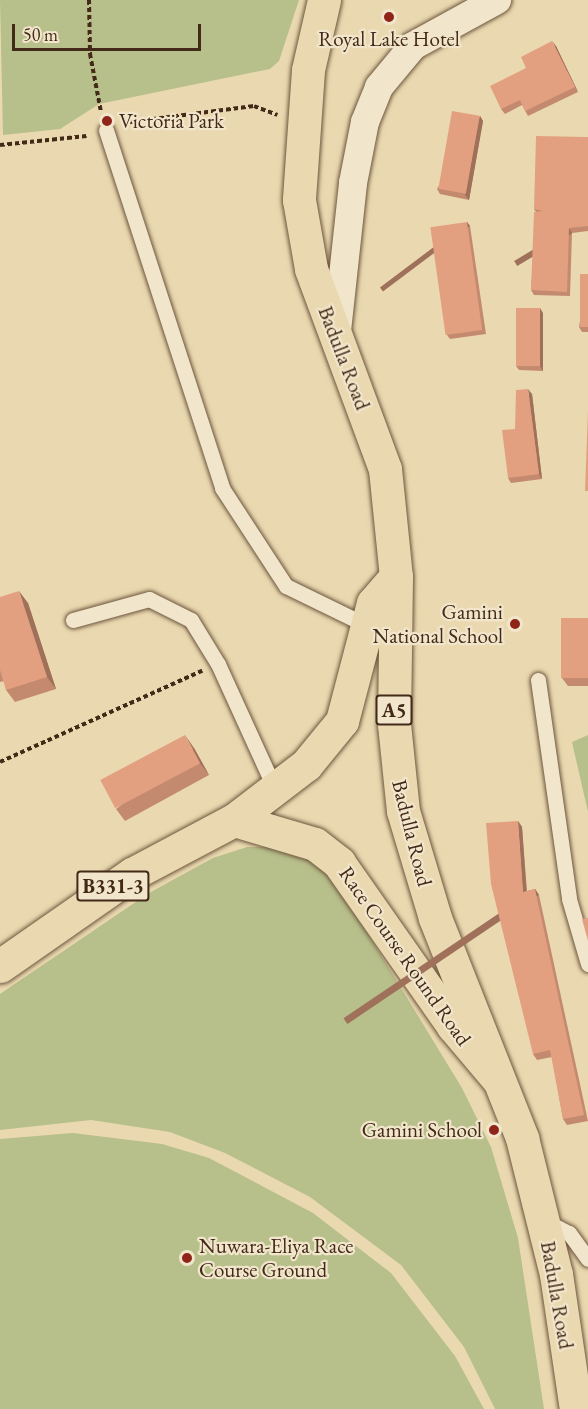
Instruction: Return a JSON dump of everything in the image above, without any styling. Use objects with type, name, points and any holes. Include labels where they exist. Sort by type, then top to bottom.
[{"type":"main road","name":"Badulla Road","points":[[324,0],[302,127],[299,200],[304,243],[336,340],[386,469],[396,577],[394,724],[403,811],[435,918],[500,1081],[543,1220],[576,1409]]},
{"type":"main road","name":"B331-3","points":[[0,966],[132,874],[234,820],[276,791],[323,748],[342,722],[366,625],[378,596],[396,577]]},
{"type":"main road","name":"Race Course Round Road","points":[[234,820],[315,844],[339,862],[453,1026],[500,1081]]},
{"type":"street","points":[[336,340],[352,183],[365,122],[379,87],[413,46],[497,0]]},
{"type":"lane","points":[[106,130],[222,488],[286,586],[366,625]]},
{"type":"lane","points":[[73,620],[149,599],[191,620],[218,664],[276,791]]},
{"type":"lane","points":[[538,680],[569,900],[588,964]]},
{"type":"lane","points":[[543,1220],[569,1233],[588,1259]]},
{"type":"path","points":[[89,0],[90,54],[106,130]]},
{"type":"path","points":[[0,145],[55,142],[106,130],[122,123],[254,106],[302,127]]},
{"type":"path","points":[[0,762],[218,664]]},
{"type":"green space","points":[[0,0],[299,0],[279,61],[270,69],[99,104],[60,129],[3,135]]},
{"type":"green space","points":[[588,735],[588,812],[572,742]]},
{"type":"green space","points":[[247,847],[277,847],[307,858],[337,883],[462,1088],[491,1147],[518,1238],[544,1409],[495,1409],[464,1347],[401,1265],[310,1197],[225,1153],[170,1132],[91,1120],[0,1130],[0,994],[149,893],[213,858]]},
{"type":"green space","name":"Nuwara-Eliya Race Course Ground","points":[[73,1133],[162,1144],[209,1158],[313,1213],[391,1273],[455,1356],[484,1409],[0,1409],[0,1139]]},
{"type":"building","points":[[552,41],[575,87],[525,111],[520,100],[501,109],[490,86],[526,68],[521,57]]},
{"type":"building","points":[[452,111],[480,116],[466,194],[438,189]]},
{"type":"building","points":[[536,136],[588,137],[588,226],[569,228],[567,292],[531,290],[534,212],[543,211],[534,209]]},
{"type":"building","points":[[467,222],[482,330],[446,335],[430,227]]},
{"type":"building","points":[[580,274],[588,274],[588,327],[580,327]]},
{"type":"building","points":[[516,308],[540,308],[540,366],[516,366]]},
{"type":"building","points":[[528,389],[539,474],[508,478],[502,430],[515,429],[516,390]]},
{"type":"building","points":[[588,410],[588,491],[585,491]]},
{"type":"building","points":[[19,591],[47,677],[6,690],[0,670],[0,597]]},
{"type":"building","points":[[561,618],[588,618],[588,678],[561,678]]},
{"type":"building","points":[[185,735],[200,763],[115,808],[100,780]]},
{"type":"building","points":[[518,821],[523,892],[535,889],[584,1115],[563,1119],[550,1050],[533,1054],[491,884],[486,823]]},
{"type":"building","points":[[588,918],[588,941],[582,919]]},
{"type":"place","name":"Royal Lake Hotel","points":[[389,17]]},
{"type":"place","name":"Victoria Park","points":[[107,121]]},
{"type":"place","name":"Gamini National School","points":[[515,624]]},
{"type":"place","name":"Gamini School","points":[[494,1130]]},
{"type":"place","name":"Nuwara-Eliya Race Course Ground","points":[[187,1258]]}]
